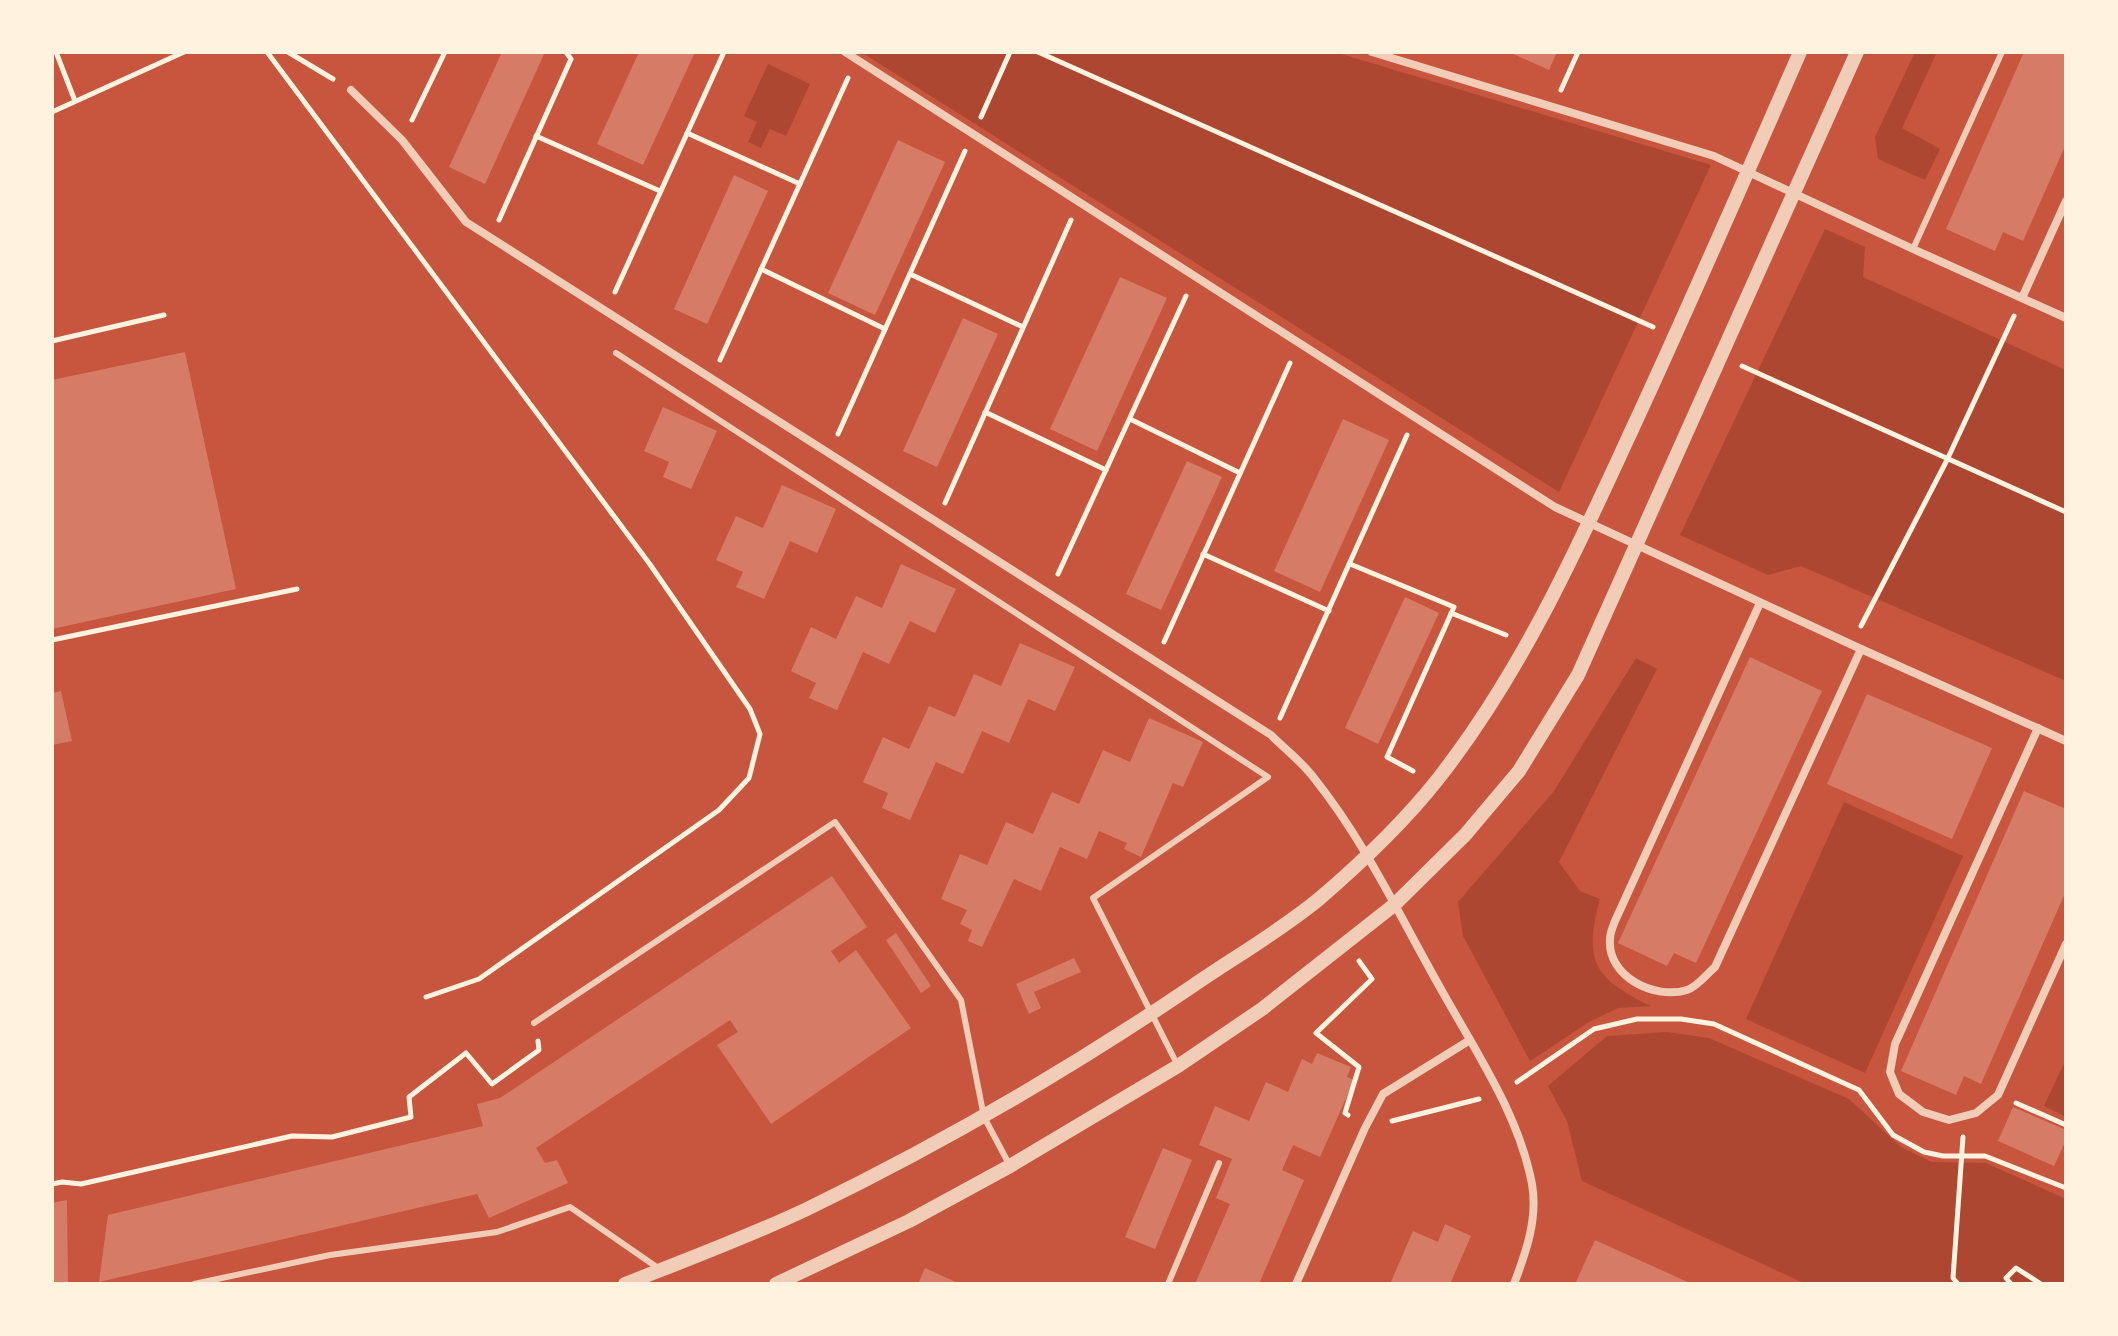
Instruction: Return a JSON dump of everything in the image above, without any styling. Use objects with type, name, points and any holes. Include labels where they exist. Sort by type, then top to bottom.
[{"type":"street","points":[[845,52],[1555,507],[2066,741]]},
{"type":"street","points":[[1372,52],[1714,156],[2066,318]]},
{"type":"street","points":[[625,1284],[804,1211],[984,1117],[1152,1014],[1316,901],[1368,855],[1435,783],[1476,728],[1529,644],[1675,336],[1800,52]]},
{"type":"street","points":[[776,1284],[909,1221],[1010,1166],[1178,1066],[1262,1009],[1348,944],[1394,905],[1465,835],[1519,771],[1578,675],[1857,52]]},
{"type":"street","points":[[351,90],[402,140],[466,222],[1271,735],[1312,775],[1368,855],[1499,1094],[1524,1153],[1532,1186],[1533,1211],[1529,1244],[1514,1284]]},
{"type":"street","points":[[2022,298],[2066,201]]},
{"type":"street","points":[[1760,603],[1609,940],[1614,959],[1628,977],[1650,990],[1669,994],[1690,990],[1715,967],[1856,647]]},
{"type":"street","points":[[2038,728],[1895,1044],[1890,1072],[1899,1094],[1923,1112],[1949,1120],[1976,1113],[1998,1095],[2066,944]]},
{"type":"street","points":[[1296,1284],[1383,1094],[1470,1040]]},
{"type":"lane","points":[[1913,249],[2002,52]]},
{"type":"lane","points":[[616,353],[1268,777],[1093,898],[1178,1066]]},
{"type":"lane","points":[[534,1023],[835,822],[961,1000],[984,1117],[1010,1166]]},
{"type":"lane","points":[[1168,1284],[1219,1163]]},
{"type":"lane","points":[[194,1284],[330,1255],[497,1232],[570,1207],[661,1270]]},
{"type":"path","points":[[56,52],[75,101]]},
{"type":"path","points":[[52,112],[184,52]]},
{"type":"path","points":[[267,52],[649,563],[750,709],[760,734],[749,778],[719,810],[479,979],[426,997]]},
{"type":"path","points":[[288,52],[351,90]]},
{"type":"path","points":[[402,140],[445,52]]},
{"type":"path","points":[[491,239],[571,59],[566,52]]},
{"type":"path","points":[[606,312],[724,52]]},
{"type":"path","points":[[829,454],[1010,52]]},
{"type":"path","points":[[1038,52],[1675,336]]},
{"type":"path","points":[[1554,106],[1578,52]]},
{"type":"path","points":[[712,379],[856,59]]},
{"type":"path","points":[[687,133],[800,184]]},
{"type":"path","points":[[536,136],[660,191]]},
{"type":"path","points":[[936,522],[1078,203]]},
{"type":"path","points":[[761,269],[885,329]]},
{"type":"path","points":[[910,274],[1023,327]]},
{"type":"path","points":[[1049,594],[1195,277]]},
{"type":"path","points":[[1856,647],[2022,298]]},
{"type":"path","points":[[52,341],[164,315]]},
{"type":"path","points":[[1154,660],[1298,344]]},
{"type":"path","points":[[1721,357],[2066,512]]},
{"type":"path","points":[[985,412],[1106,470]]},
{"type":"path","points":[[1271,735],[1415,416]]},
{"type":"path","points":[[1130,419],[1240,473]]},
{"type":"path","points":[[1203,554],[1329,611]]},
{"type":"path","points":[[1350,564],[1454,607],[1387,757],[1435,783]]},
{"type":"path","points":[[52,640],[297,589]]},
{"type":"path","points":[[1451,613],[1529,644]]},
{"type":"path","points":[[1348,944],[1372,979],[1316,1033],[1359,1067],[1345,1113],[1365,1128],[1499,1094],[1594,1029],[1637,1019],[1681,1019],[1714,1024],[1859,1090],[1893,1135],[1908,1145],[1943,1156],[1985,1156],[2066,1188]]},
{"type":"path","points":[[52,1184],[81,1184],[292,1136],[332,1137],[411,1117],[409,1097],[466,1053],[492,1084],[539,1050],[534,1023]]},
{"type":"path","points":[[1998,1095],[2066,1125]]},
{"type":"path","points":[[1958,1284],[1953,1278],[1963,1155],[1963,1116]]},
{"type":"path","points":[[2011,1284],[2006,1278],[2016,1268],[2041,1284]]},
{"type":"shaded area","points":[[861,52],[1335,52],[1711,165],[1559,492]]},
{"type":"shaded area","points":[[1915,52],[1937,52],[1902,128],[1940,149],[1925,180],[1878,159],[1875,137]]},
{"type":"shaded area","points":[[768,64],[810,84],[786,136],[770,129],[761,148],[748,142],[757,122],[744,116]]},
{"type":"shaded area","points":[[1825,229],[1865,247],[1863,277],[2066,370],[2066,681],[1801,566],[1768,575],[1680,535]]},
{"type":"shaded area","points":[[1636,658],[1657,669],[1559,862],[1580,891],[1600,899],[1593,938],[1598,966],[1605,977],[1651,1006],[1618,1008],[1589,1022],[1530,1061],[1463,936],[1458,902],[1554,791]]},
{"type":"shaded area","points":[[1844,802],[1963,856],[1865,1073],[1746,1019]]},
{"type":"shaded area","points":[[1667,1032],[1709,1038],[1849,1099],[1901,1147],[1932,1162],[1986,1163],[2066,1199],[2066,1284],[1806,1284],[1582,1181],[1567,1121],[1548,1086],[1607,1036]]},
{"type":"shaded area","points":[[2066,1059],[2066,1117],[2044,1106]]},
{"type":"building","points":[[502,52],[545,52],[485,184],[449,167]]},
{"type":"building","points":[[639,52],[695,52],[643,165],[597,144]]},
{"type":"building","points":[[1509,52],[1557,52],[1549,70]]},
{"type":"building","points":[[2024,52],[2066,52],[2066,144],[2023,241],[2003,232],[1995,251],[1946,229]]},
{"type":"building","points":[[898,140],[945,162],[875,315],[828,293]]},
{"type":"building","points":[[734,175],[768,191],[707,324],[674,309]]},
{"type":"building","points":[[1120,277],[1167,298],[1097,451],[1050,429]]},
{"type":"building","points":[[963,318],[998,334],[937,467],[903,451]]},
{"type":"building","points":[[185,352],[236,589],[52,629],[52,380]]},
{"type":"building","points":[[663,407],[717,431],[691,489],[663,477],[669,462],[644,451]]},
{"type":"building","points":[[1343,419],[1389,440],[1320,592],[1274,571]]},
{"type":"building","points":[[1187,461],[1222,477],[1161,610],[1126,594]]},
{"type":"building","points":[[782,485],[836,509],[817,553],[790,541],[764,599],[736,587],[743,572],[716,560],[736,516],[763,528]]},
{"type":"building","points":[[901,564],[956,589],[935,633],[910,621],[889,664],[863,652],[837,710],[809,698],[816,683],[791,671],[811,627],[836,639],[856,596],[882,608]]},
{"type":"building","points":[[1405,597],[1439,613],[1378,744],[1345,728]]},
{"type":"building","points":[[1020,643],[1075,667],[1055,711],[1028,699],[1009,743],[982,731],[963,774],[936,762],[910,820],[882,808],[888,793],[863,782],[883,737],[909,749],[929,706],[955,717],[974,674],[1001,686]]},
{"type":"building","points":[[1750,657],[1822,691],[1696,963],[1674,953],[1667,966],[1618,943]]},
{"type":"building","points":[[61,691],[72,741],[52,745],[52,693]]},
{"type":"building","points":[[1867,694],[1992,748],[1952,839],[1827,784]]},
{"type":"building","points":[[1149,718],[1203,742],[1183,787],[1173,783],[1141,857],[1124,849],[1127,843],[1099,831],[1087,859],[1060,847],[1041,891],[1014,879],[982,947],[968,941],[972,930],[960,924],[967,910],[941,899],[960,854],[987,865],[1006,822],[1033,834],[1052,792],[1079,804],[1103,750],[1130,762]]},
{"type":"building","points":[[2024,791],[2066,809],[2066,891],[1981,1084],[1964,1076],[1956,1095],[1901,1071]]},
{"type":"building","points":[[832,876],[867,927],[831,951],[839,963],[856,950],[911,1028],[771,1124],[717,1045],[738,1032],[730,1020],[536,1148],[545,1163],[557,1160],[568,1183],[489,1218],[477,1194],[99,1282],[108,1215],[483,1126],[477,1104],[500,1098]]},
{"type":"building","points":[[896,933],[931,986],[921,993],[886,940]]},
{"type":"building","points":[[1074,958],[1081,972],[1034,992],[1041,1008],[1029,1014],[1016,984]]},
{"type":"building","points":[[1317,1053],[1351,1067],[1347,1077],[1354,1080],[1320,1157],[1293,1145],[1282,1170],[1304,1180],[1259,1284],[1195,1284],[1230,1204],[1216,1198],[1232,1159],[1199,1145],[1215,1106],[1249,1121],[1266,1082],[1288,1092],[1302,1059],[1312,1064]]},
{"type":"building","points":[[2013,1107],[2066,1130],[2066,1140],[2054,1166],[1998,1141]]},
{"type":"building","points":[[1163,1148],[1192,1160],[1155,1249],[1125,1237]]},
{"type":"building","points":[[67,1200],[68,1282],[52,1284],[52,1203]]},
{"type":"building","points":[[1445,1224],[1471,1236],[1450,1284],[1390,1284],[1413,1231],[1438,1242]]},
{"type":"building","points":[[1595,1240],[1692,1284],[1575,1284]]},
{"type":"building","points":[[925,1268],[960,1284],[918,1284]]}]
